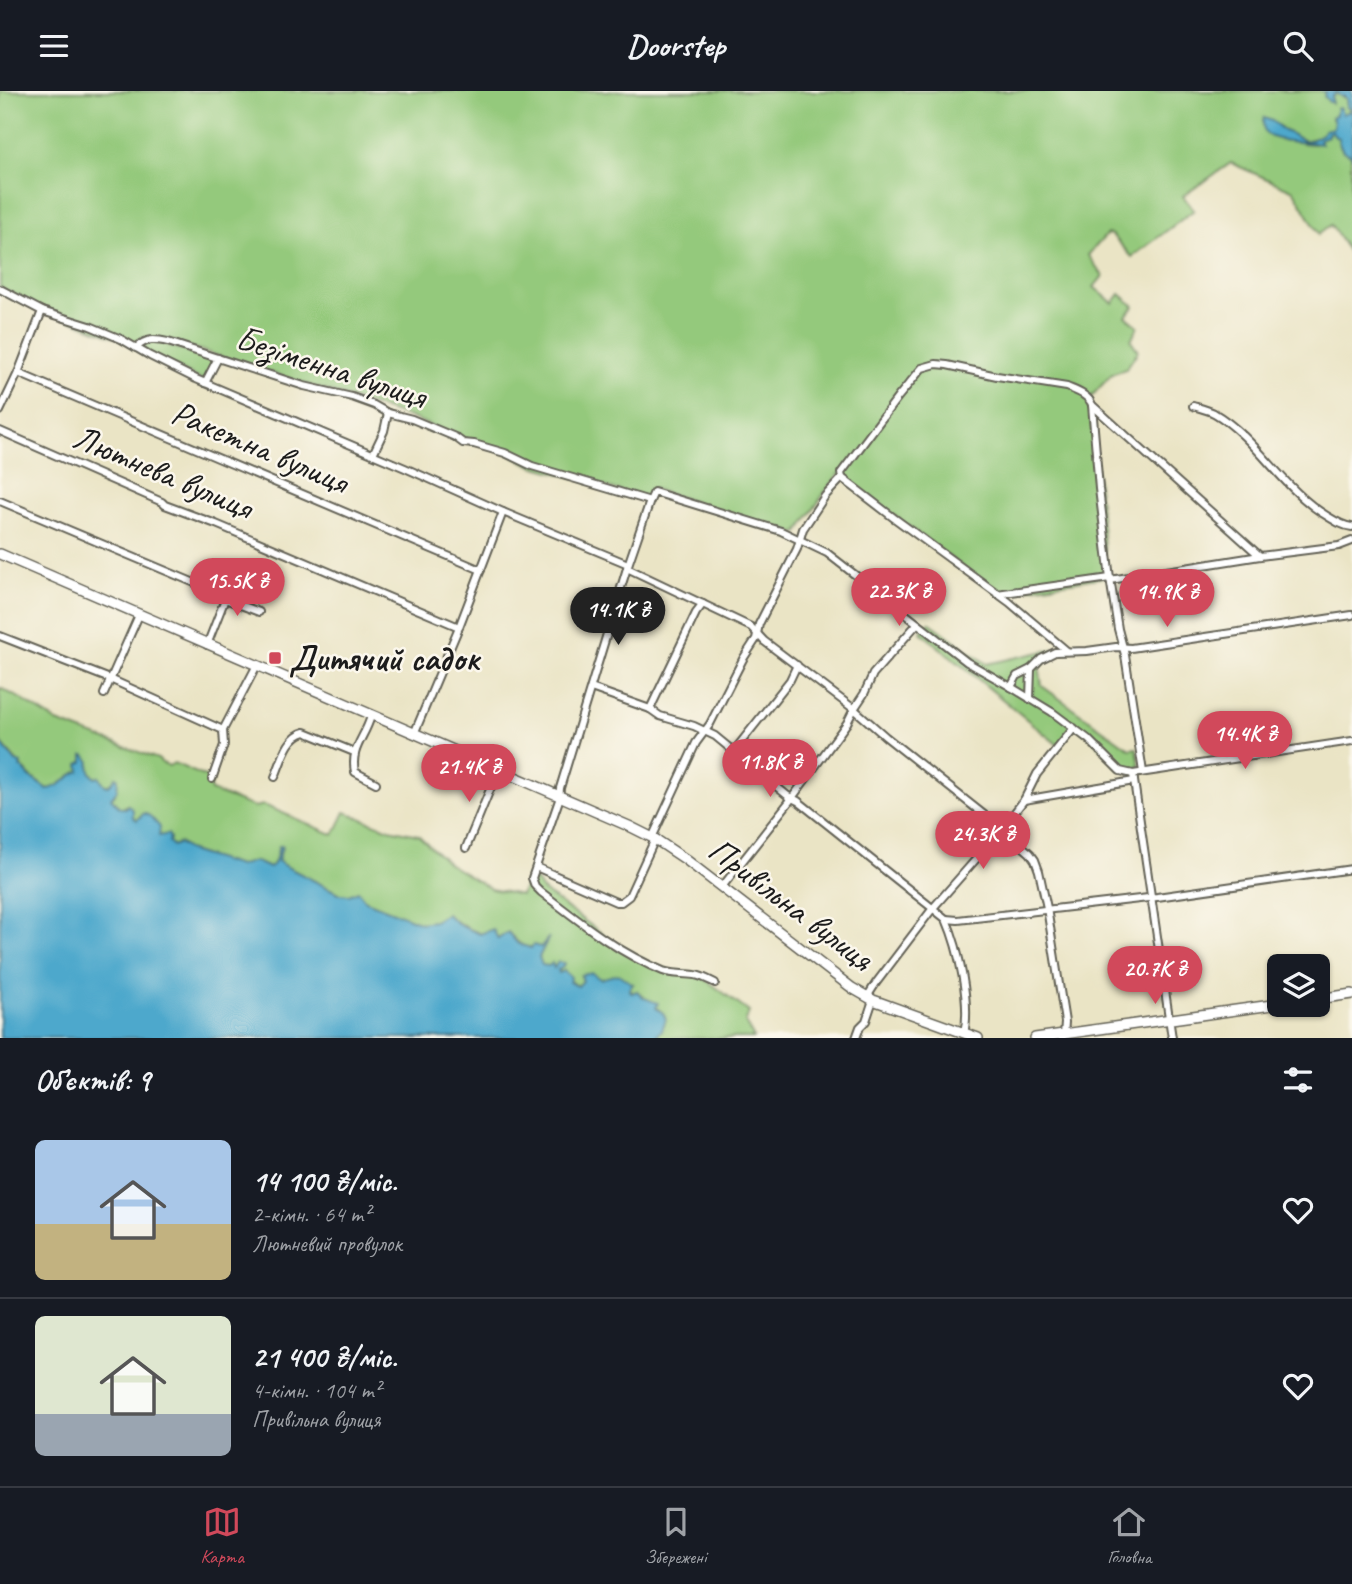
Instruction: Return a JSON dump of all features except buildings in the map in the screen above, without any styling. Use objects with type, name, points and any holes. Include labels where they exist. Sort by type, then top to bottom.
[{"type":"street","points":[[0,289],[42,311],[100,330],[205,383],[628,566],[751,627],[764,641],[854,709],[1002,829],[1035,860],[1065,1022],[1064,1036]]},
{"type":"street","points":[[0,411],[42,311]]},
{"type":"street","name":"Безіменна вулиця","points":[[136,348],[146,341],[159,339],[304,386],[352,397],[388,413],[412,419],[463,443],[495,450],[532,467],[650,501]]},
{"type":"street","points":[[205,383],[218,358]]},
{"type":"street","points":[[536,867],[615,902],[621,902],[629,896],[696,743],[710,724],[755,639],[803,529],[825,496],[842,478],[841,473],[922,368],[936,364],[1067,387],[1089,398],[1092,405],[1110,579],[1143,772]]},
{"type":"street","name":"Ракетна вулиця","points":[[18,373],[481,570]]},
{"type":"street","points":[[1092,405],[1260,556]]},
{"type":"street","points":[[1193,406],[1213,413],[1242,435],[1309,505],[1329,518],[1352,527]]},
{"type":"street","points":[[373,454],[384,431],[388,413]]},
{"type":"street","name":"Лютнева вулиця","points":[[0,431],[165,505],[216,524],[458,628]]},
{"type":"street","points":[[842,478],[1009,602],[1067,651]]},
{"type":"street","points":[[715,983],[696,975],[677,975],[665,971],[602,938],[541,892],[532,878],[628,566],[654,492],[781,531],[827,553],[967,663],[1011,687],[1074,728],[1120,771],[1134,778]]},
{"type":"street","points":[[0,501],[259,612]]},
{"type":"street","points":[[414,734],[503,512]]},
{"type":"street","points":[[997,594],[1339,546],[1352,541]]},
{"type":"street","name":"Привільна вулиця","points":[[0,554],[654,838],[852,988],[870,998],[978,1038]]},
{"type":"street","points":[[207,645],[225,599]]},
{"type":"street","points":[[650,709],[696,613],[703,604]]},
{"type":"street","points":[[104,694],[139,615]]},
{"type":"street","points":[[1011,687],[1017,676],[1055,652],[1131,647],[1352,615]]},
{"type":"street","points":[[722,887],[848,723],[873,674],[917,624]]},
{"type":"street","points":[[0,636],[110,679],[223,730]]},
{"type":"street","points":[[212,779],[224,745],[223,730],[257,665]]},
{"type":"street","points":[[734,751],[790,680],[797,665]]},
{"type":"street","points":[[1030,699],[1031,669]]},
{"type":"street","points":[[591,688],[715,736],[946,919],[956,942],[961,965],[967,1021],[964,1034]]},
{"type":"street","points":[[371,716],[368,728],[354,752],[353,763],[355,772],[376,783]]},
{"type":"street","points":[[856,1038],[860,1027],[866,1021],[876,983],[933,908],[1002,829],[1024,800],[1037,774],[1074,728]]},
{"type":"street","points":[[275,777],[292,739],[298,733],[305,731],[354,752]]},
{"type":"street","points":[[1024,800],[1134,778],[1143,772],[1352,741]]},
{"type":"street","points":[[466,848],[498,770]]},
{"type":"street","points":[[1134,778],[1172,1038]]},
{"type":"street","points":[[946,919],[1150,897],[1352,869]]},
{"type":"street","points":[[1330,997],[1352,994]]},
{"type":"street","points":[[1035,1038],[1267,1006]]},
{"type":"green space","points":[[0,91],[1322,91],[1332,103],[1332,97],[1336,93],[1346,98],[1347,107],[1352,109],[1332,119],[1333,128],[1315,138],[1303,140],[1264,118],[1265,132],[1281,140],[1313,144],[1332,131],[1339,139],[1343,151],[1351,155],[1352,257],[1331,225],[1319,234],[1294,191],[1231,163],[1183,196],[1194,210],[1132,257],[1112,235],[1107,234],[1088,255],[1103,276],[1094,287],[1113,303],[1120,294],[1134,306],[1126,316],[1138,326],[1131,340],[1138,351],[1126,369],[1113,373],[1089,399],[1107,575],[1004,592],[993,590],[839,474],[798,533],[793,533],[653,489],[645,498],[533,466],[505,452],[412,418],[169,340],[136,345],[42,309],[0,287]]},
{"type":"green space","points":[[152,340],[215,360],[205,379],[201,380],[142,350],[141,347]]},
{"type":"green space","points":[[929,622],[987,664],[1054,649],[1053,658],[1045,659],[1039,665],[1042,686],[1130,749],[1137,748],[1140,766],[1130,770],[1120,768],[1088,735],[1074,725],[1058,745],[921,632]]},
{"type":"green space","points":[[0,688],[57,722],[158,759],[169,766],[174,763],[213,780],[211,791],[254,807],[264,805],[334,835],[345,812],[389,829],[418,835],[449,864],[491,889],[521,895],[529,876],[534,878],[542,890],[618,945],[663,970],[697,973],[749,1012],[745,1022],[754,1038],[659,1038],[657,1035],[663,1013],[637,991],[633,993],[629,989],[633,984],[581,976],[583,981],[578,986],[556,967],[542,966],[539,957],[548,938],[541,947],[526,947],[508,932],[498,939],[491,937],[464,926],[446,914],[434,921],[421,923],[366,901],[340,894],[283,865],[278,861],[282,847],[279,846],[275,862],[269,868],[254,861],[239,866],[190,851],[179,843],[173,846],[140,816],[137,820],[132,817],[127,805],[121,809],[111,798],[115,794],[116,778],[109,786],[104,784],[95,778],[83,762],[80,771],[57,786],[47,789],[30,776],[0,742]]},
{"type":"water","points":[[1322,91],[1352,91],[1352,109],[1347,108],[1344,96],[1336,93],[1332,97],[1332,103]]},
{"type":"water","points":[[1337,108],[1340,108],[1342,114],[1352,109],[1352,158],[1343,151],[1339,138],[1335,137],[1332,131],[1328,136],[1319,139],[1321,144],[1275,138],[1269,136],[1263,127],[1264,118],[1304,141],[1311,140],[1324,130],[1333,128],[1332,117],[1336,115]]},
{"type":"water","points":[[0,742],[15,761],[21,763],[20,766],[30,777],[47,789],[57,786],[80,771],[79,764],[83,762],[85,755],[95,778],[99,777],[109,786],[116,777],[118,779],[117,790],[111,798],[120,808],[128,805],[137,820],[144,813],[150,816],[160,827],[159,836],[168,834],[169,842],[173,846],[179,843],[190,851],[239,866],[254,861],[269,868],[275,862],[279,846],[282,846],[278,861],[283,865],[340,894],[349,895],[358,891],[366,901],[421,923],[434,921],[446,914],[461,926],[480,934],[493,929],[498,939],[508,932],[518,944],[531,948],[533,945],[541,947],[549,937],[539,957],[542,965],[549,966],[552,963],[554,968],[558,962],[564,963],[558,970],[559,973],[564,971],[571,977],[569,982],[578,986],[583,981],[581,975],[592,973],[600,979],[618,974],[633,984],[629,989],[632,993],[637,991],[644,998],[658,1003],[656,1008],[666,1019],[657,1035],[659,1038],[0,1038]]},
{"type":"place","name":"Дитячий садок","points":[[275,658]]}]
